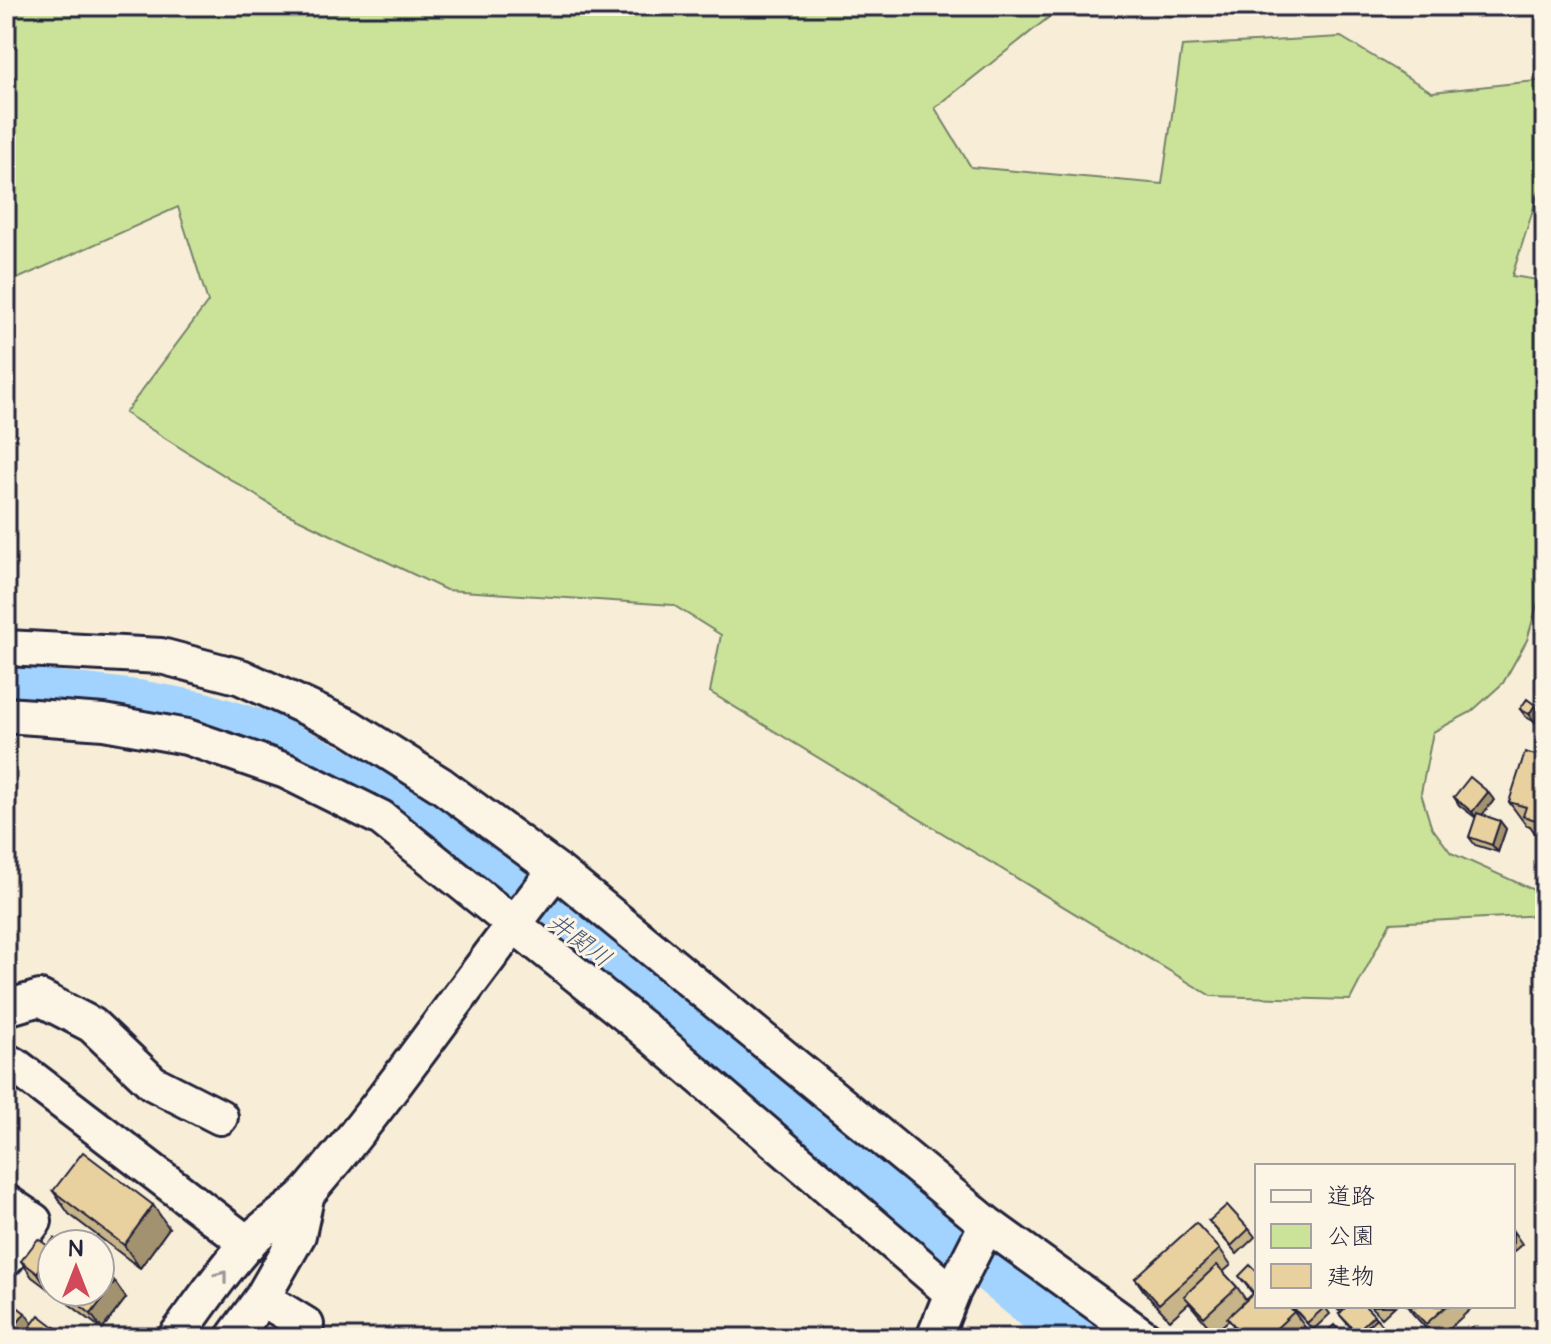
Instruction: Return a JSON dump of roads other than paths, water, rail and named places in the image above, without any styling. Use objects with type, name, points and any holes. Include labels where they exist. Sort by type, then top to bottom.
[{"type":"street","points":[[6,648],[161,656],[241,677],[349,727],[441,785],[556,870],[987,1224],[1145,1338]]},
{"type":"street","points":[[6,715],[104,722],[187,737],[286,771],[381,818],[644,1029],[952,1293]]},
{"type":"street","points":[[175,1338],[248,1244],[307,1193],[429,1041],[556,870]]},
{"type":"street","points":[[6,1008],[40,998],[92,1025],[153,1083],[220,1117]]},
{"type":"street","points":[[6,1061],[248,1244]]},
{"type":"street","points":[[233,1338],[262,1298],[298,1235],[307,1193]]},
{"type":"street","points":[[6,1202],[34,1221],[6,1259]]},
{"type":"street","points":[[934,1338],[952,1293],[987,1224]]},
{"type":"street","points":[[262,1298],[306,1325],[302,1338]]},
{"type":"waterway","name":"井関川","points":[[6,692],[138,707],[199,718],[262,738],[355,784],[452,844],[729,1050],[1079,1338]]}]
